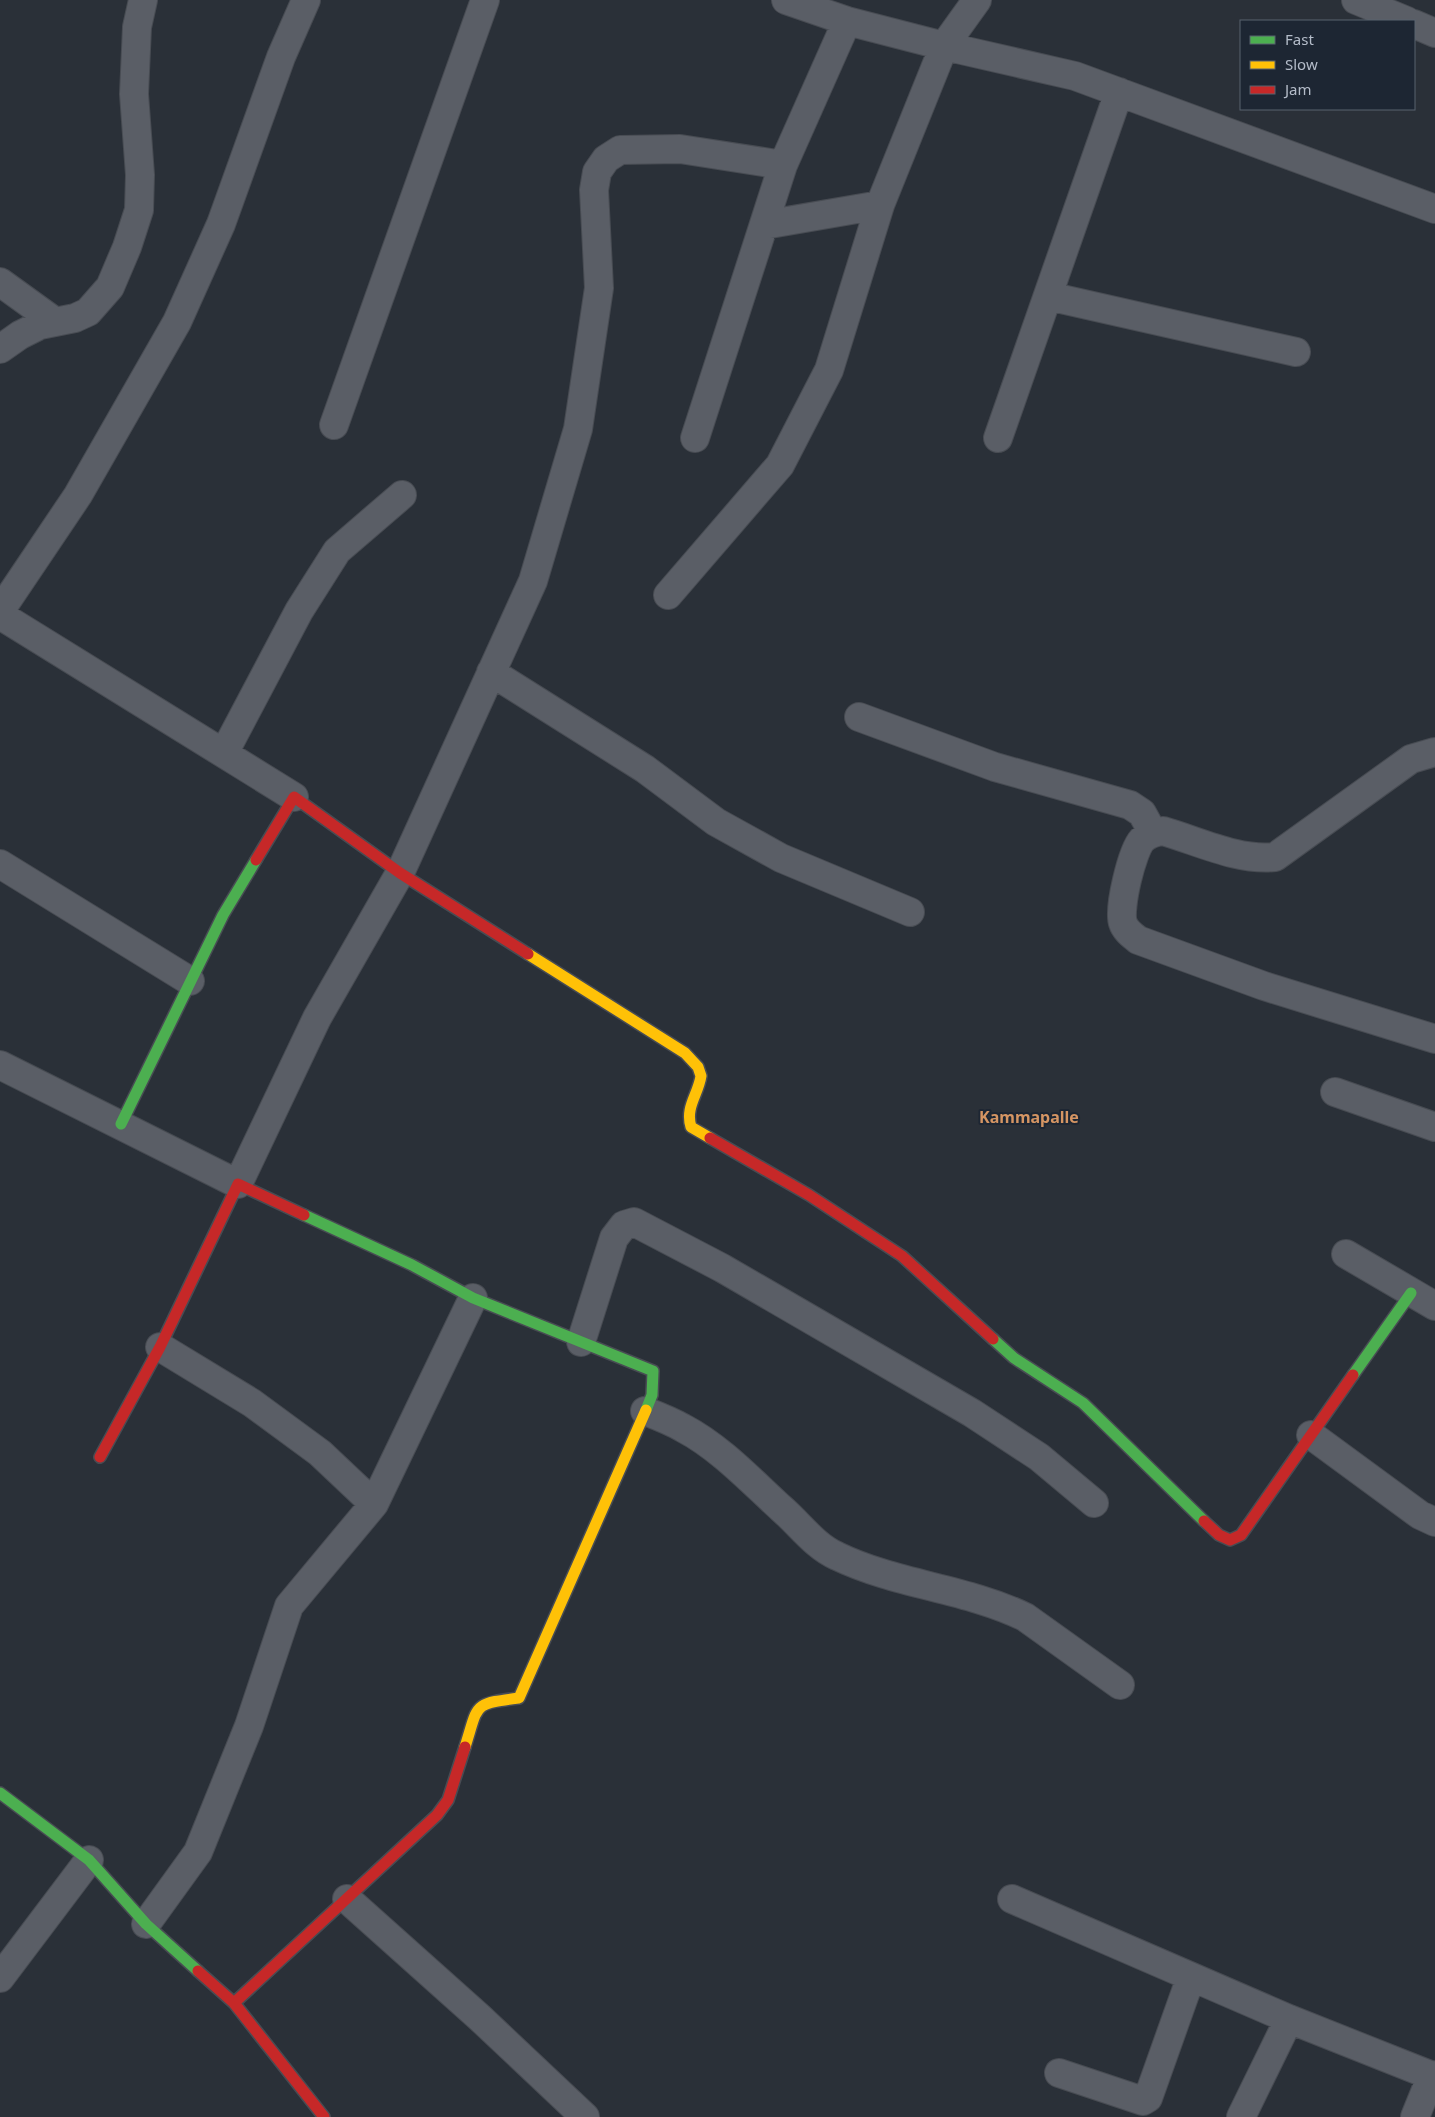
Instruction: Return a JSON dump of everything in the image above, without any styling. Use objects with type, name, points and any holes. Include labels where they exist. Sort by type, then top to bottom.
[{"type":"street","points":[[0,349],[20,334],[54,321],[76,318],[88,312],[110,287],[127,247],[139,210],[140,175],[134,94],[137,27],[143,0]]},
{"type":"street","points":[[0,610],[78,495],[177,322],[221,224],[281,57],[306,0]]},
{"type":"street","points":[[334,425],[485,0]]},
{"type":"street","points":[[786,0],[847,21],[944,46],[1075,76],[1435,209]]},
{"type":"street","points":[[668,595],[780,465],[829,370],[880,205],[944,46],[977,0]]},
{"type":"street","points":[[1356,0],[1405,20]]},
{"type":"street","points":[[695,438],[783,165],[847,21]]},
{"type":"street","points":[[1415,24],[1435,33]]},
{"type":"street","points":[[998,438],[1119,92]]},
{"type":"street","points":[[100,1457],[160,1347],[317,1018],[400,873],[533,581],[578,429],[599,288],[594,190],[597,172],[606,160],[620,150],[680,149],[783,165]]},
{"type":"street","points":[[764,225],[880,205]]},
{"type":"street","points":[[0,282],[54,321]]},
{"type":"street","points":[[1048,296],[1296,352]]},
{"type":"street","points":[[224,753],[299,611],[337,551],[402,495]]},
{"type":"street","points":[[0,616],[224,753],[294,798],[400,873],[685,1053],[699,1068],[700,1079],[689,1106],[687,1119],[691,1127],[809,1195],[902,1256],[1014,1358],[1083,1403],[1219,1535],[1230,1540],[1241,1535],[1411,1293]]},
{"type":"street","points":[[491,672],[645,769],[716,822],[781,858],[910,912]]},
{"type":"street","points":[[859,717],[995,767],[1130,805],[1142,813],[1153,833]]},
{"type":"street","points":[[1435,752],[1411,759],[1275,856],[1262,858],[1245,856],[1163,830],[1143,838],[1135,850],[1122,910],[1123,923],[1128,932],[1138,940],[1264,986],[1435,1039]]},
{"type":"street","points":[[121,1124],[223,915],[294,798]]},
{"type":"street","points":[[0,864],[190,981]]},
{"type":"street","points":[[0,1064],[238,1184],[412,1265],[473,1298],[653,1371],[652,1395],[519,1698],[486,1702],[476,1709],[448,1800],[437,1815],[234,2003]]},
{"type":"street","points":[[1335,1092],[1435,1127]]},
{"type":"street","points":[[580,1342],[614,1238],[624,1225],[634,1222],[722,1268],[972,1413],[1039,1457],[1094,1504]]},
{"type":"street","points":[[1346,1254],[1435,1306]]},
{"type":"street","points":[[146,1924],[198,1852],[249,1726],[290,1606],[374,1504],[473,1298]]},
{"type":"street","points":[[160,1347],[252,1403],[320,1453],[374,1504]]},
{"type":"street","points":[[645,1411],[684,1428],[719,1453],[787,1513],[816,1543],[837,1556],[871,1569],[964,1594],[1008,1609],[1025,1617],[1120,1685]]},
{"type":"street","points":[[1311,1435],[1420,1515],[1435,1522]]},
{"type":"street","points":[[0,1793],[89,1860],[146,1924],[234,2003],[324,2117]]},
{"type":"street","points":[[0,1978],[89,1860]]},
{"type":"street","points":[[347,1899],[479,2017],[585,2117]]},
{"type":"street","points":[[1012,1899],[1289,2019],[1433,2076],[1415,2117]]},
{"type":"street","points":[[1060,2073],[1142,2101],[1148,2098],[1191,1977]]},
{"type":"street","points":[[1241,2117],[1289,2019]]},
{"type":"traffic: fast","points":[[121,1124],[223,915],[256,860]]},
{"type":"traffic: fast","points":[[304,1215],[412,1265],[473,1298],[653,1371],[652,1395],[646,1410]]},
{"type":"traffic: fast","points":[[1353,1375],[1411,1293]]},
{"type":"traffic: fast","points":[[993,1339],[1014,1358],[1083,1403],[1204,1521]]},
{"type":"traffic: fast","points":[[0,1793],[89,1860],[146,1924],[198,1971]]},
{"type":"traffic: slow","points":[[528,954],[685,1053],[698,1067],[701,1076],[691,1107],[691,1127],[710,1138]]},
{"type":"traffic: slow","points":[[465,1747],[476,1714],[480,1708],[493,1702],[519,1698],[646,1410]]},
{"type":"traffic: jam","points":[[256,860],[294,797],[400,873],[528,954]]},
{"type":"traffic: jam","points":[[710,1138],[809,1195],[902,1256],[993,1339]]},
{"type":"traffic: jam","points":[[100,1457],[160,1347],[238,1184],[304,1215]]},
{"type":"traffic: jam","points":[[1204,1521],[1219,1535],[1230,1540],[1241,1535],[1353,1375]]},
{"type":"traffic: jam","points":[[234,2003],[437,1815],[448,1800],[465,1747]]},
{"type":"traffic: jam","points":[[198,1971],[234,2003],[324,2117]]},
{"type":"district","name":"Kammapalle","points":[[1029,1117]]}]
